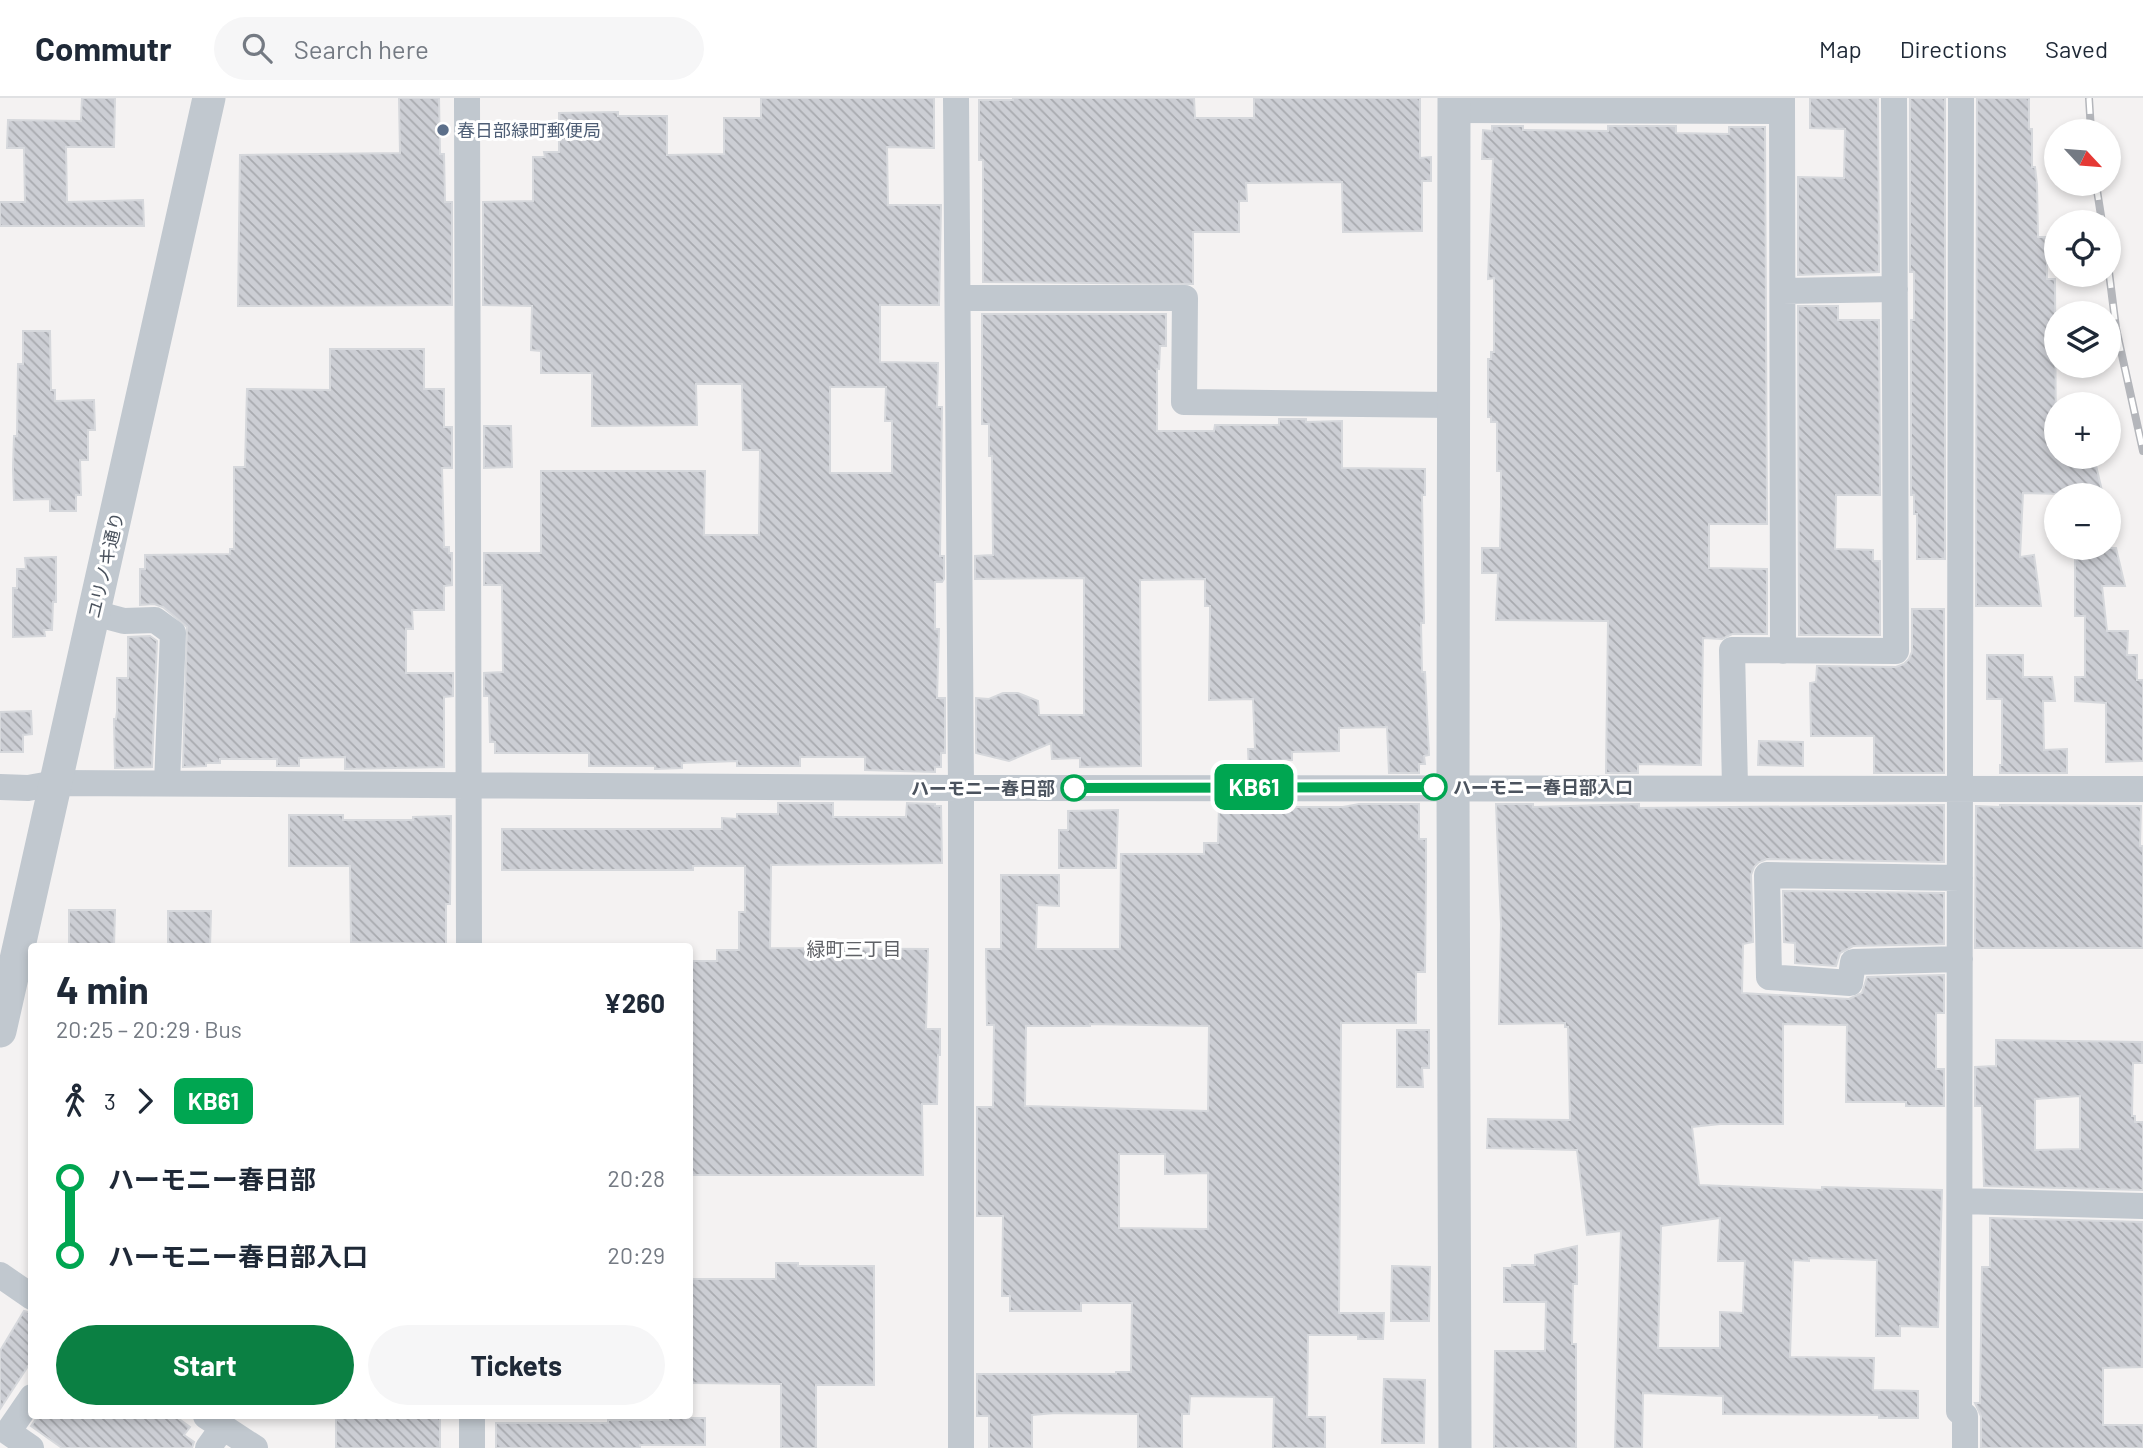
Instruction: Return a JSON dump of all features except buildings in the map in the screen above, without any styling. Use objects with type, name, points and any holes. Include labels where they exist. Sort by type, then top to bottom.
[{"type":"street","name":"ユリノキ通り","points":[[0,1031],[209,98]]},
{"type":"street","points":[[467,98],[469,943]]},
{"type":"street","points":[[956,98],[961,788],[961,1448]]},
{"type":"street","points":[[1735,787],[1732,650],[1896,651],[1894,98]]},
{"type":"street","points":[[1961,98],[1959,1411],[1965,1416],[1965,1448]]},
{"type":"street","points":[[1455,1448],[1454,104],[1782,105],[1783,651]]},
{"type":"street","points":[[1783,291],[1895,289]]},
{"type":"street","points":[[959,298],[1185,298],[1184,402],[1453,405]]},
{"type":"street","points":[[94,613],[124,621],[155,620],[173,633],[167,783]]},
{"type":"street","points":[[0,787],[28,788],[56,783],[167,783],[961,788],[2143,789]]},
{"type":"street","points":[[1960,959],[1853,962],[1850,983],[1769,978],[1767,875],[1961,877]]},
{"type":"street","points":[[1960,1201],[2143,1206]]},
{"type":"street","points":[[0,1275],[28,1294]]},
{"type":"street","points":[[28,1403],[8,1432],[31,1448]]},
{"type":"street","points":[[472,1419],[472,1448]]},
{"type":"street","points":[[212,1430],[256,1448]]},
{"type":"railway","points":[[2089,98],[2090,119]]},
{"type":"railway","points":[[2098,196],[2100,210]]},
{"type":"railway","points":[[2111,287],[2116,328],[2143,451]]},
{"type":"bus line","name":"KB61","points":[[1074,788],[1434,787]]},
{"type":"place","name":"春日部緑町郵便局","points":[[443,130]]},
{"type":"place","name":"ハーモニー春日部入口","points":[[1434,787]]},
{"type":"place","name":"ハーモニー春日部","points":[[1074,788]]},
{"type":"district","name":"緑町三丁目","points":[[854,948]]}]
